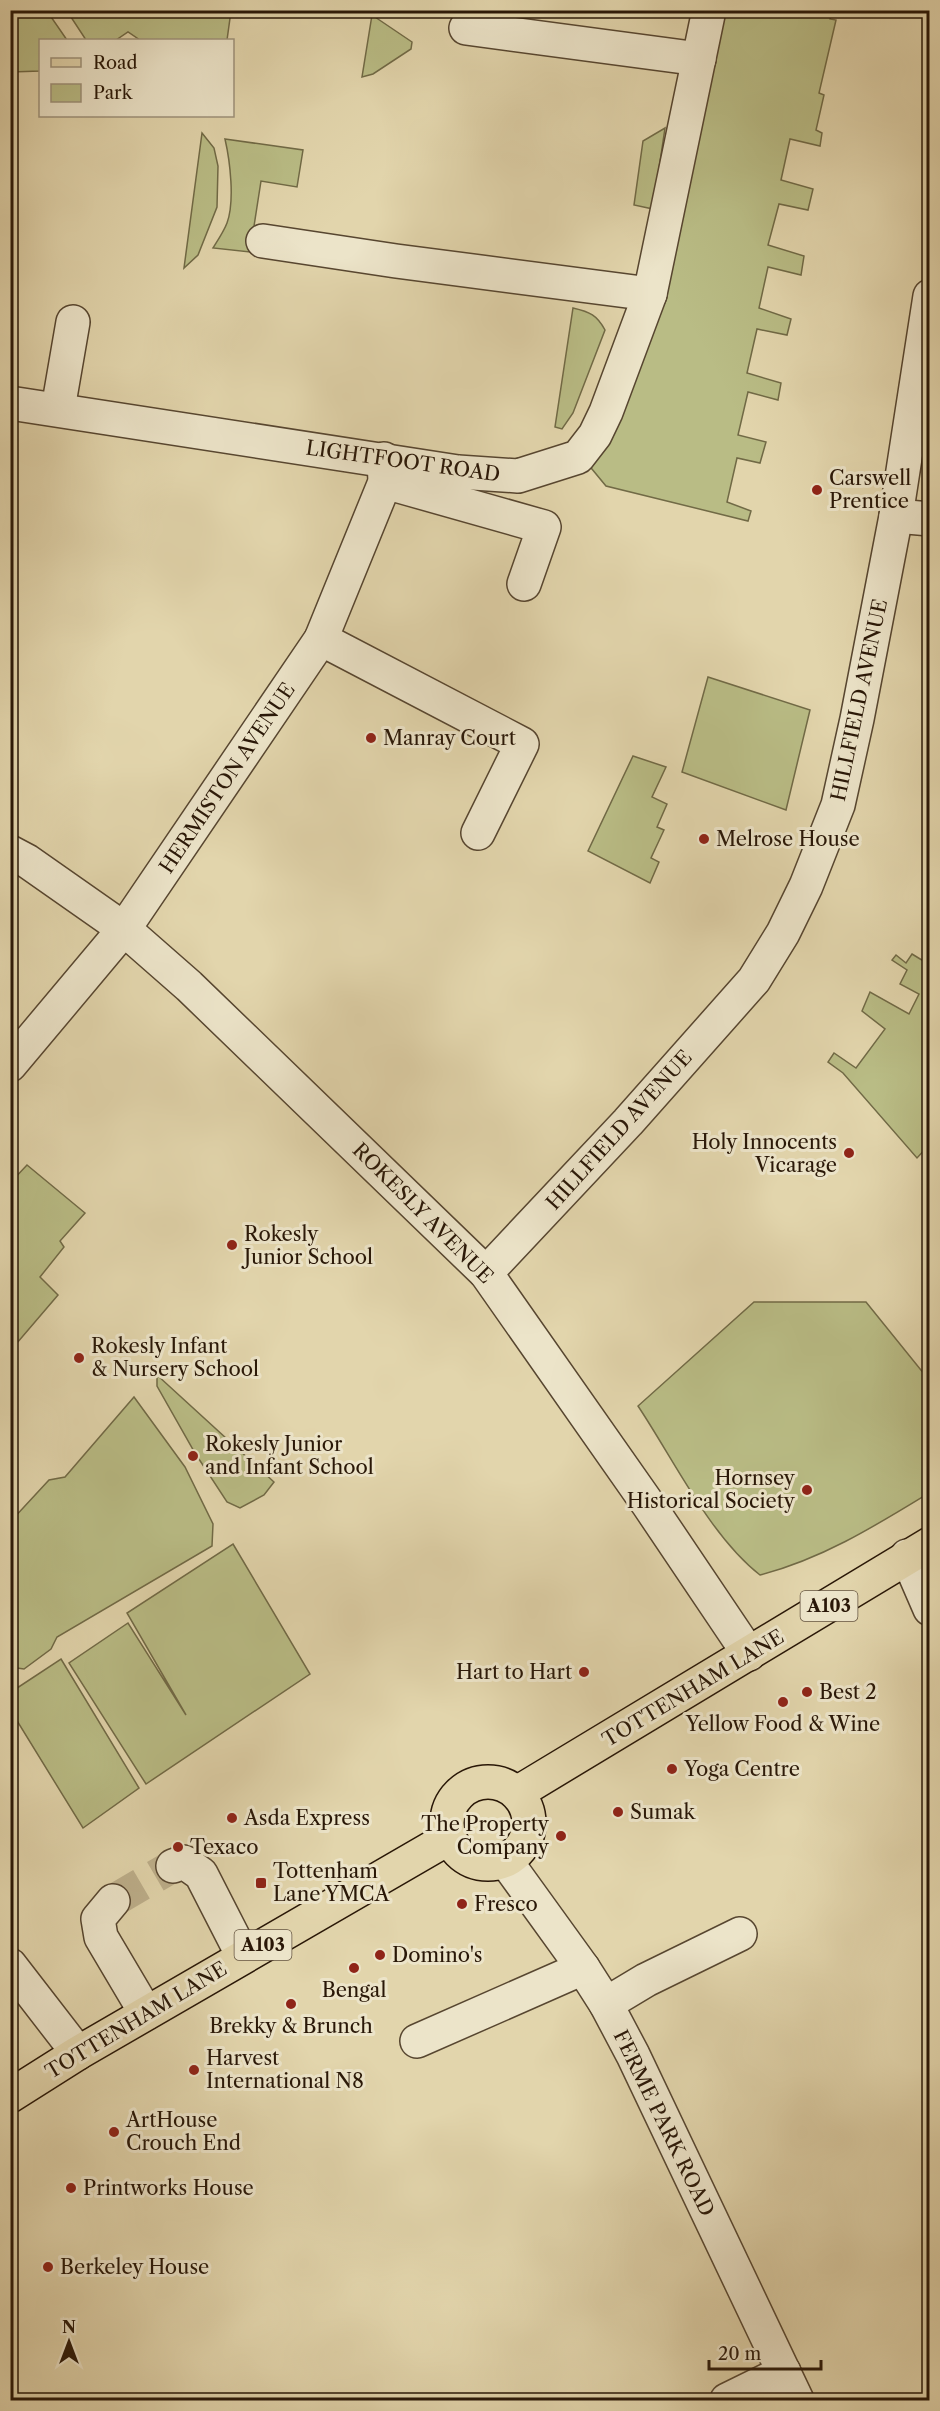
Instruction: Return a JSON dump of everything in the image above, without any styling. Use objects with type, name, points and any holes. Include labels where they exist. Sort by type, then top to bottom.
[{"type":"main road","name":"TOTTENHAM LANE","points":[[517,1793],[918,1550]]},
{"type":"main road","points":[[479,1782],[505,1785],[517,1793],[526,1806],[529,1820],[526,1838],[519,1850],[505,1860],[486,1864],[469,1860],[458,1852],[449,1838],[446,1823],[448,1811],[454,1799],[466,1787],[479,1782]]},
{"type":"main road","name":"TOTTENHAM LANE","points":[[10,2096],[146,2013],[449,1838]]},
{"type":"street","name":"LIGHTFOOT ROAD","points":[[10,403],[58,409],[384,471],[518,476],[578,457],[595,435],[606,412],[650,294],[709,10]]},
{"type":"street","points":[[466,28],[699,59]]},
{"type":"street","points":[[263,241],[650,294]]},
{"type":"street","name":"HILLFIELD AVENUE","points":[[486,1273],[628,1122],[746,989],[783,933],[807,886],[838,805],[897,516],[930,296]]},
{"type":"street","points":[[58,409],[73,322]]},
{"type":"street","points":[[384,471],[544,527],[524,584]]},
{"type":"street","name":"HERMISTON AVENUE","points":[[10,1065],[124,929],[321,639],[384,471]]},
{"type":"street","points":[[897,516],[930,519]]},
{"type":"street","points":[[321,639],[522,744],[478,833]]},
{"type":"street","name":"ROKESLY AVENUE","points":[[10,852],[27,861],[124,929],[197,994],[486,1273],[648,1504],[749,1654]]},
{"type":"street","points":[[918,1550],[930,1609]]},
{"type":"street","name":"FERME PARK ROAD","points":[[505,1860],[584,1968],[606,2004],[633,2055],[791,2386]]},
{"type":"street","points":[[173,1866],[184,1862],[201,1874],[243,1956]]},
{"type":"street","points":[[113,1901],[98,1919],[101,1937],[146,2013]]},
{"type":"street","points":[[606,2004],[646,1980],[740,1935]]},
{"type":"street","points":[[10,1965],[78,2053]]},
{"type":"street","points":[[417,2041],[584,1968]]},
{"type":"street","points":[[727,2400],[791,2386]]},
{"type":"green space","points":[[10,11],[47,11],[66,39],[39,39],[39,71],[11,72]]},
{"type":"green space","points":[[67,11],[231,11],[227,39],[138,39],[128,32],[118,39],[85,39]]},
{"type":"green space","points":[[718,11],[832,11],[830,19],[836,20],[819,93],[824,95],[816,130],[822,133],[820,146],[790,139],[781,180],[813,189],[808,210],[779,204],[768,245],[804,256],[801,275],[768,267],[759,308],[791,319],[787,335],[757,329],[747,373],[781,383],[778,400],[748,392],[738,435],[766,442],[760,463],[737,458],[727,502],[751,511],[748,521],[606,486],[587,463]]},
{"type":"green space","points":[[372,15],[412,42],[411,49],[373,74],[362,77]]},
{"type":"green space","points":[[665,128],[653,209],[634,205],[643,141]]},
{"type":"green space","points":[[202,133],[214,148],[218,166],[217,207],[198,255],[184,268]]},
{"type":"green space","points":[[225,139],[303,150],[297,187],[261,181],[250,252],[213,248],[227,223],[231,204],[230,169]]},
{"type":"green space","points":[[573,308],[592,315],[605,330],[573,413],[562,429],[555,427]]},
{"type":"green space","points":[[708,677],[810,710],[786,810],[682,772]]},
{"type":"green space","points":[[633,756],[666,767],[652,797],[667,804],[657,827],[664,830],[651,858],[659,862],[650,883],[588,851]]},
{"type":"green space","points":[[912,954],[930,965],[929,1145],[917,1158],[843,1073],[828,1062],[834,1053],[856,1068],[885,1029],[862,1011],[870,992],[909,1014],[919,994],[900,984],[907,970],[892,960],[896,955],[906,963]]},
{"type":"green space","points":[[27,1165],[85,1213],[60,1241],[64,1247],[40,1277],[58,1295],[11,1350],[11,1182]]},
{"type":"green space","points":[[754,1302],[866,1302],[929,1380],[929,1493],[826,1551],[760,1575],[742,1559],[709,1519],[638,1406]]},
{"type":"green space","points":[[157,1375],[274,1482],[264,1495],[240,1508],[227,1502],[195,1453],[157,1386]]},
{"type":"green space","points":[[134,1397],[185,1467],[213,1524],[212,1546],[57,1637],[51,1649],[24,1669],[10,1667],[11,1624],[14,1608],[10,1606],[13,1567],[11,1564],[11,1521],[49,1480],[65,1477]]},
{"type":"green space","points":[[233,1544],[310,1674],[146,1784],[69,1663],[128,1623],[186,1715],[127,1613]]},
{"type":"green space","points":[[61,1659],[139,1788],[83,1828],[11,1711],[11,1692]]},
{"type":"tunnel","points":[[113,1901],[173,1866]]},
{"type":"place","name":"Carswell Prentice","points":[[817,490]]},
{"type":"place","name":"Manray Court","points":[[371,738]]},
{"type":"place","name":"Melrose House","points":[[704,839]]},
{"type":"place","name":"Holy Innocents Vicarage","points":[[849,1153]]},
{"type":"place","name":"Rokesly Junior School","points":[[232,1245]]},
{"type":"place","name":"Rokesly Infant & Nursery School","points":[[79,1358]]},
{"type":"place","name":"Rokesly Junior and Infant School","points":[[193,1456]]},
{"type":"place","name":"Hornsey Historical Society","points":[[807,1490]]},
{"type":"place","name":"Hart to Hart","points":[[584,1672]]},
{"type":"place","name":"Best 2","points":[[807,1692]]},
{"type":"place","name":"Yellow Food & Wine","points":[[783,1702]]},
{"type":"place","name":"Yoga Centre","points":[[672,1769]]},
{"type":"place","name":"Sumak","points":[[618,1812]]},
{"type":"place","name":"Asda Express","points":[[232,1818]]},
{"type":"place","name":"The Property Company","points":[[561,1836]]},
{"type":"place","name":"Texaco","points":[[178,1847]]},
{"type":"place","name":"Tottenham Lane YMCA","points":[[261,1883]]},
{"type":"place","name":"Fresco","points":[[462,1904]]},
{"type":"place","name":"Domino's","points":[[380,1955]]},
{"type":"place","name":"Bengal","points":[[354,1968]]},
{"type":"place","name":"Brekky & Brunch","points":[[291,2004]]},
{"type":"place","name":"Harvest International N8","points":[[194,2070]]},
{"type":"place","name":"ArtHouse Crouch End","points":[[114,2132]]},
{"type":"place","name":"Printworks House","points":[[71,2188]]},
{"type":"place","name":"Berkeley House","points":[[48,2267]]}]
